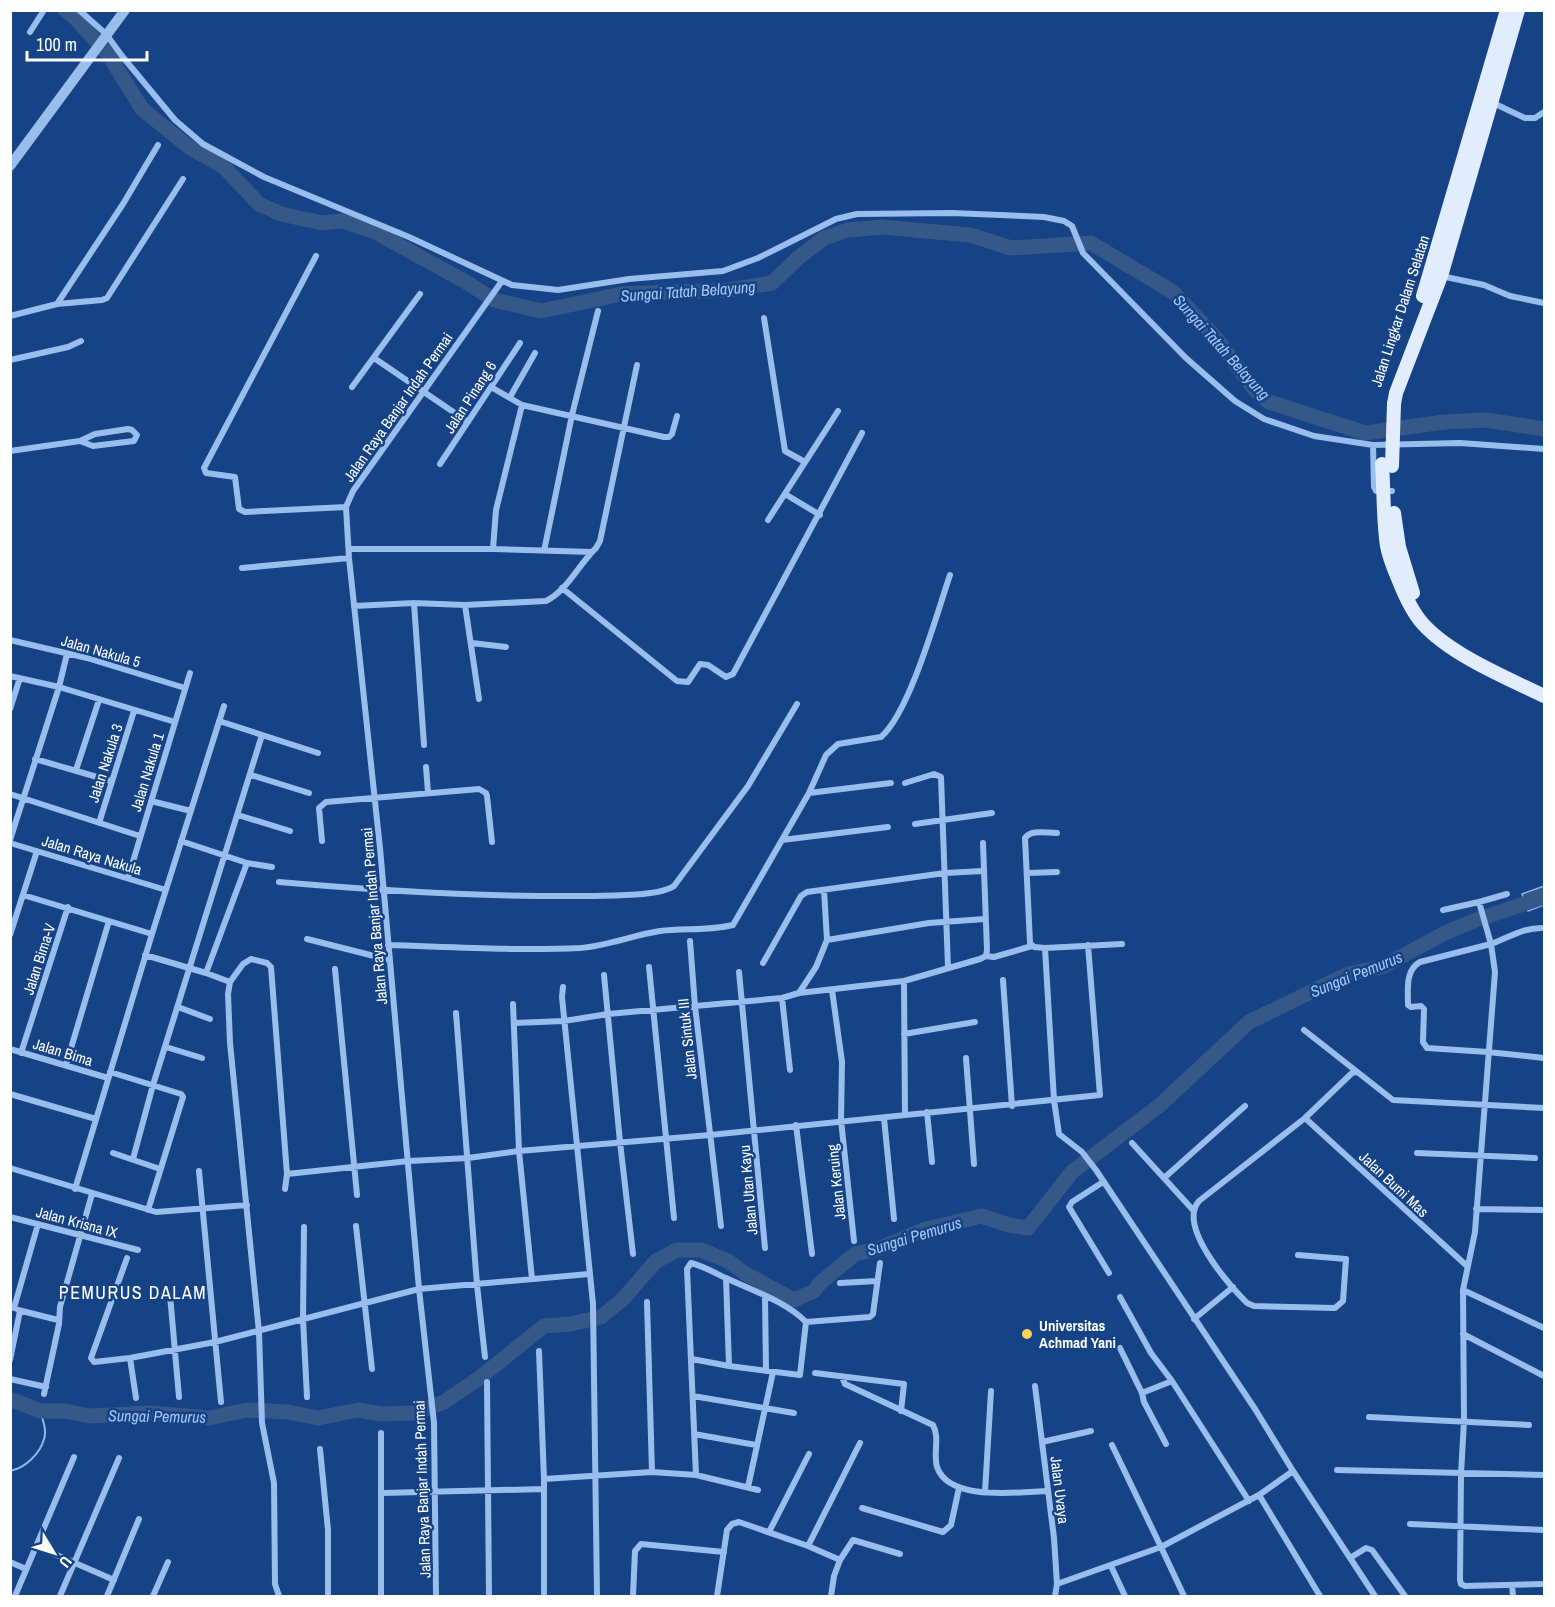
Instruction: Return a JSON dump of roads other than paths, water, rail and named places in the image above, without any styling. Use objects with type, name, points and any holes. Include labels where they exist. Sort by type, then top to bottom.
[{"type":"main road","name":"Jalan Lingkar Dalam Selatan","points":[[1507,10],[1431,275],[1390,404],[1388,491],[1395,532],[1396,558],[1405,595],[1416,616],[1439,639],[1497,674],[1545,696]]},
{"type":"main road","name":"Jalan Lingkar Dalam Selatan","points":[[1390,404],[1441,276],[1518,10]]},
{"type":"main road","name":"Jalan Lingkar Dalam Selatan","points":[[1396,558],[1414,596],[1427,617],[1441,631],[1512,672],[1545,688]]},
{"type":"street","points":[[30,32],[44,10]]},
{"type":"street","points":[[79,10],[122,56],[176,120],[203,144],[264,177],[409,237],[501,281],[522,287],[558,290],[629,279],[723,271],[758,258],[819,226],[857,214],[952,213],[1044,217],[1064,221],[1072,226],[1083,253],[1186,358],[1244,408],[1264,419],[1314,436],[1373,445],[1460,443],[1545,449]]},
{"type":"street","points":[[10,166],[125,10]]},
{"type":"street","points":[[1491,102],[1525,118],[1535,118],[1545,112]]},
{"type":"street","points":[[57,304],[118,212],[158,145]]},
{"type":"street","points":[[10,316],[57,304],[107,298],[183,179]]},
{"type":"street","points":[[316,256],[204,468],[206,473],[235,477],[239,509],[245,512],[346,507]]},
{"type":"street","points":[[1441,276],[1484,285],[1510,296],[1545,303]]},
{"type":"street","name":"Jalan Raya Banjar Indah Permai","points":[[436,1596],[432,1398],[419,1289],[380,848],[349,558],[346,507],[352,491],[501,281]]},
{"type":"street","points":[[352,387],[420,294]]},
{"type":"street","points":[[544,551],[572,415],[598,311]]},
{"type":"street","points":[[764,318],[785,451],[805,462]]},
{"type":"street","points":[[10,360],[68,347],[81,341]]},
{"type":"street","name":"Jalan Pinang 6","points":[[440,464],[520,343]]},
{"type":"street","points":[[510,397],[536,353]]},
{"type":"street","points":[[374,358],[468,423]]},
{"type":"street","points":[[354,606],[542,602],[552,598],[600,541],[637,366]]},
{"type":"street","points":[[491,387],[522,405],[669,437],[677,416]]},
{"type":"street","points":[[493,549],[496,510],[522,405]]},
{"type":"street","points":[[768,519],[838,411]]},
{"type":"street","points":[[10,451],[80,441],[95,434],[128,429],[137,435],[134,441],[93,446],[80,441]]},
{"type":"street","points":[[562,588],[677,681],[688,682],[700,664],[705,664],[726,677],[730,676],[820,515],[862,433]]},
{"type":"street","points":[[1373,445],[1374,487],[1376,491],[1388,491]]},
{"type":"street","points":[[785,494],[820,515]]},
{"type":"street","points":[[349,549],[592,552]]},
{"type":"street","points":[[242,568],[349,558]]},
{"type":"street","points":[[388,945],[581,948],[660,931],[733,925],[808,793],[826,755],[838,744],[881,737],[891,724],[922,657],[950,574]]},
{"type":"street","points":[[414,603],[424,745]]},
{"type":"street","points":[[465,605],[478,699]]},
{"type":"street","name":"Jalan Nakula 5","points":[[10,640],[185,688]]},
{"type":"street","points":[[472,643],[506,647]]},
{"type":"street","points":[[10,842],[59,687],[67,654]]},
{"type":"street","name":"Jalan Nakula 1","points":[[128,878],[190,673]]},
{"type":"street","points":[[10,676],[59,687],[175,722]]},
{"type":"street","points":[[10,709],[20,678]]},
{"type":"street","points":[[76,770],[99,700]]},
{"type":"street","points":[[279,882],[383,891],[560,896],[619,895],[670,888],[714,834],[748,786],[797,704]]},
{"type":"street","points":[[75,1189],[145,955],[224,706]]},
{"type":"street","name":"Jalan Nakula 3","points":[[99,823],[134,711]]},
{"type":"street","points":[[219,721],[318,753]]},
{"type":"street","points":[[133,1159],[153,1085],[262,735]]},
{"type":"street","points":[[35,759],[111,781]]},
{"type":"street","points":[[426,768],[428,792]]},
{"type":"street","points":[[905,783],[934,774],[939,775],[943,820],[948,967]]},
{"type":"street","points":[[251,775],[309,793]]},
{"type":"street","points":[[808,793],[891,783]]},
{"type":"street","points":[[322,841],[318,808],[326,802],[479,789],[487,796],[492,842]]},
{"type":"street","points":[[10,794],[140,836]]},
{"type":"street","points":[[151,801],[191,811]]},
{"type":"street","points":[[915,824],[992,813]]},
{"type":"street","points":[[238,815],[290,831]]},
{"type":"street","points":[[782,840],[888,827]]},
{"type":"street","points":[[1032,946],[1029,941],[1026,836],[1032,832],[1057,833]]},
{"type":"street","points":[[181,841],[247,863],[272,867]]},
{"type":"street","name":"Jalan Raya Nakula","points":[[10,842],[166,890]]},
{"type":"street","points":[[982,843],[986,956]]},
{"type":"street","points":[[10,934],[38,851]]},
{"type":"street","points":[[206,973],[247,863]]},
{"type":"street","points":[[763,963],[801,896],[807,892],[945,873],[983,871]]},
{"type":"street","points":[[1027,873],[1057,872]]},
{"type":"street","points":[[799,993],[816,967],[827,940],[824,890]]},
{"type":"street","points":[[1443,910],[1480,906],[1507,894]]},
{"type":"street","points":[[24,895],[152,933]]},
{"type":"street","points":[[1480,906],[1491,944],[1495,972],[1473,1240],[1463,1290],[1464,1421],[1461,1474],[1461,1584],[1465,1586],[1545,1584]]},
{"type":"street","name":"Jalan Bima-V","points":[[21,1053],[68,908]]},
{"type":"street","points":[[827,940],[947,921],[985,919]]},
{"type":"street","points":[[66,1065],[109,921]]},
{"type":"street","points":[[1545,928],[1532,927],[1520,930],[1491,944],[1417,963],[1410,971],[1408,992],[1409,1006],[1421,1006],[1424,1009],[1423,1042],[1425,1046],[1545,1058]]},
{"type":"street","points":[[307,939],[390,960]]},
{"type":"street","name":"Jalan Sintuk III","points":[[690,941],[695,1006],[721,1227]]},
{"type":"street","points":[[514,1023],[564,1021],[608,1014],[782,998],[799,993],[904,981],[986,956],[994,957],[1032,946],[1045,948],[1122,944]]},
{"type":"street","points":[[287,1174],[710,1135],[841,1120],[1012,1106],[1100,1095],[1088,945]]},
{"type":"street","points":[[1045,948],[1054,1100],[1059,1134],[1082,1152],[1096,1170],[1255,1409],[1375,1596]]},
{"type":"street","points":[[145,955],[230,982]]},
{"type":"street","points":[[279,1596],[275,1584],[274,1483],[262,1423],[259,1332],[230,1043],[230,982],[243,964],[251,959],[267,963],[272,967],[287,1174],[285,1189]]},
{"type":"street","points":[[649,967],[674,1218]]},
{"type":"street","points":[[335,969],[357,1195]]},
{"type":"street","name":"Jalan Utan Kayu","points":[[740,972],[765,1248]]},
{"type":"street","points":[[604,975],[633,1254]]},
{"type":"street","points":[[1003,980],[1012,1106]]},
{"type":"street","points":[[904,981],[905,1115]]},
{"type":"street","points":[[563,987],[564,1021],[593,1304],[597,1596]]},
{"type":"street","name":"Jalan Keruing","points":[[832,990],[842,1062],[841,1120],[854,1241]]},
{"type":"street","points":[[782,998],[790,1070]]},
{"type":"street","points":[[513,1004],[519,1151],[532,1279]]},
{"type":"street","points":[[178,1007],[210,1019]]},
{"type":"street","points":[[456,1013],[477,1285],[485,1357]]},
{"type":"street","points":[[904,1034],[975,1022]]},
{"type":"street","points":[[1304,1030],[1393,1100],[1545,1108]]},
{"type":"street","points":[[166,1047],[202,1058]]},
{"type":"street","name":"Jalan Bima","points":[[10,1049],[181,1094],[183,1097],[160,1168]]},
{"type":"street","points":[[966,1058],[974,1164]]},
{"type":"street","points":[[1193,1210],[1199,1201],[1305,1118],[1356,1072]]},
{"type":"street","points":[[10,1094],[96,1119]]},
{"type":"street","points":[[1164,1178],[1245,1106]]},
{"type":"street","points":[[927,1112],[932,1162]]},
{"type":"street","points":[[884,1118],[894,1219]]},
{"type":"street","name":"Jalan Bumi Mas","points":[[1305,1118],[1467,1266]]},
{"type":"street","points":[[796,1125],[812,1254]]},
{"type":"street","points":[[1132,1143],[1193,1210],[1200,1242],[1247,1303],[1254,1306],[1337,1307],[1343,1301],[1346,1259],[1298,1255]]},
{"type":"street","points":[[113,1153],[160,1168],[148,1210]]},
{"type":"street","points":[[1417,1153],[1535,1158]]},
{"type":"street","points":[[10,1168],[148,1210],[164,1212],[247,1205]]},
{"type":"street","points":[[199,1171],[220,1402]]},
{"type":"street","points":[[1102,1182],[1068,1207],[1109,1273]]},
{"type":"street","points":[[10,1379],[45,1390],[58,1320],[92,1194]]},
{"type":"street","points":[[1476,1209],[1545,1210]]},
{"type":"street","name":"Jalan Krisna IX","points":[[10,1216],[138,1250]]},
{"type":"street","points":[[10,1359],[15,1309],[38,1224]]},
{"type":"street","points":[[356,1226],[372,1370]]},
{"type":"street","points":[[303,1227],[303,1319],[307,1397]]},
{"type":"street","points":[[127,1258],[91,1358],[96,1362],[215,1342],[419,1289],[589,1274]]},
{"type":"street","points":[[696,1475],[687,1269],[691,1263],[765,1296],[794,1312],[806,1322],[870,1317],[873,1314],[880,1263]]},
{"type":"street","points":[[726,1278],[729,1366]]},
{"type":"street","points":[[840,1283],[878,1281]]},
{"type":"street","points":[[1194,1319],[1233,1287]]},
{"type":"street","points":[[1463,1290],[1545,1328]]},
{"type":"street","points":[[170,1295],[179,1397]]},
{"type":"street","points":[[748,1487],[769,1371],[765,1296]]},
{"type":"street","points":[[1120,1298],[1151,1353],[1172,1381],[1249,1501]]},
{"type":"street","points":[[647,1302],[652,1472]]},
{"type":"street","points":[[15,1309],[58,1320]]},
{"type":"street","points":[[692,1359],[800,1375],[806,1322]]},
{"type":"street","points":[[1463,1334],[1545,1376]]},
{"type":"street","points":[[1120,1348],[1166,1444]]},
{"type":"street","points":[[539,1351],[544,1479],[544,1596]]},
{"type":"street","points":[[130,1358],[136,1398]]},
{"type":"street","points":[[815,1373],[904,1384],[901,1411]]},
{"type":"street","points":[[842,1377],[845,1384],[933,1425],[936,1434],[936,1463],[939,1472],[948,1483],[959,1488],[985,1492],[1048,1491]]},
{"type":"street","points":[[1142,1393],[1172,1381]]},
{"type":"street","points":[[487,1382],[489,1596]]},
{"type":"street","name":"Jalan Uvaya","points":[[1035,1386],[1054,1538],[1057,1584],[1055,1596]]},
{"type":"street","points":[[985,1492],[991,1391]]},
{"type":"street","points":[[693,1396],[794,1413]]},
{"type":"street","points":[[1369,1417],[1530,1425]]},
{"type":"street","points":[[1042,1442],[1091,1431]]},
{"type":"street","points":[[381,1433],[381,1596]]},
{"type":"street","points":[[694,1434],[756,1445]]},
{"type":"street","points":[[808,1546],[860,1443]]},
{"type":"street","points":[[1112,1445],[1184,1596]]},
{"type":"street","points":[[320,1449],[328,1530],[328,1596]]},
{"type":"street","points":[[769,1532],[809,1454]]},
{"type":"street","points":[[15,1596],[74,1458]]},
{"type":"street","points":[[60,1596],[119,1458]]},
{"type":"street","points":[[1337,1470],[1545,1475]]},
{"type":"street","points":[[1057,1584],[1161,1547],[1259,1496],[1293,1471]]},
{"type":"street","points":[[544,1479],[652,1472],[696,1475],[758,1490]]},
{"type":"street","points":[[862,1508],[943,1532],[951,1525],[959,1488]]},
{"type":"street","points":[[382,1493],[544,1489]]},
{"type":"street","points":[[1259,1496],[1320,1596]]},
{"type":"street","points":[[107,1596],[139,1519]]},
{"type":"street","points":[[717,1596],[728,1530],[732,1524],[739,1522],[769,1532],[840,1560]]},
{"type":"street","points":[[1410,1524],[1545,1530]]},
{"type":"street","points":[[831,1596],[834,1576],[840,1560],[853,1540],[900,1554]]},
{"type":"street","points":[[633,1596],[635,1551],[641,1544],[724,1552]]},
{"type":"street","points":[[36,1546],[114,1580]]},
{"type":"street","points":[[1350,1558],[1366,1548],[1372,1550],[1405,1596]]},
{"type":"street","points":[[10,1562],[26,1569]]},
{"type":"street","points":[[153,1596],[168,1562]]},
{"type":"street","points":[[1111,1566],[1125,1596]]},
{"type":"street","points":[[1512,1585],[1513,1596]]},
{"type":"water","points":[[1544,886],[1544,905],[1528,911],[1522,894]]},
{"type":"waterway","name":"Sungai Tatah Belayung","points":[[65,10],[108,54],[142,109],[189,147],[224,167],[259,204],[281,214],[322,223],[342,221],[375,232],[494,300],[541,311],[622,294],[728,290],[772,283],[798,258],[824,238],[848,230],[882,227],[970,235],[1011,248],[1091,243],[1173,292],[1216,338],[1255,390],[1269,402],[1365,433],[1444,422],[1486,420],[1544,429]]},
{"type":"waterway","name":"Sungai Pemurus","points":[[10,1399],[40,1411],[65,1411],[90,1416],[151,1413],[209,1418],[247,1410],[288,1412],[318,1418],[358,1410],[381,1414],[415,1413],[444,1402],[478,1379],[544,1326],[571,1324],[601,1317],[623,1299],[656,1261],[677,1250],[701,1250],[728,1261],[746,1274],[794,1300],[814,1291],[820,1283],[855,1254],[881,1248],[923,1230],[981,1216],[1028,1228],[1072,1172],[1160,1105],[1249,1022],[1348,974],[1382,967],[1445,933],[1544,897]]},
{"type":"waterway","points":[[10,1471],[26,1464],[42,1445],[45,1433],[40,1411]]},
{"type":"place","name":"Universitas Achmad Yani","points":[[1027,1334]]},
{"type":"district","name":"PEMURUS DALAM","points":[[133,1292]]}]
